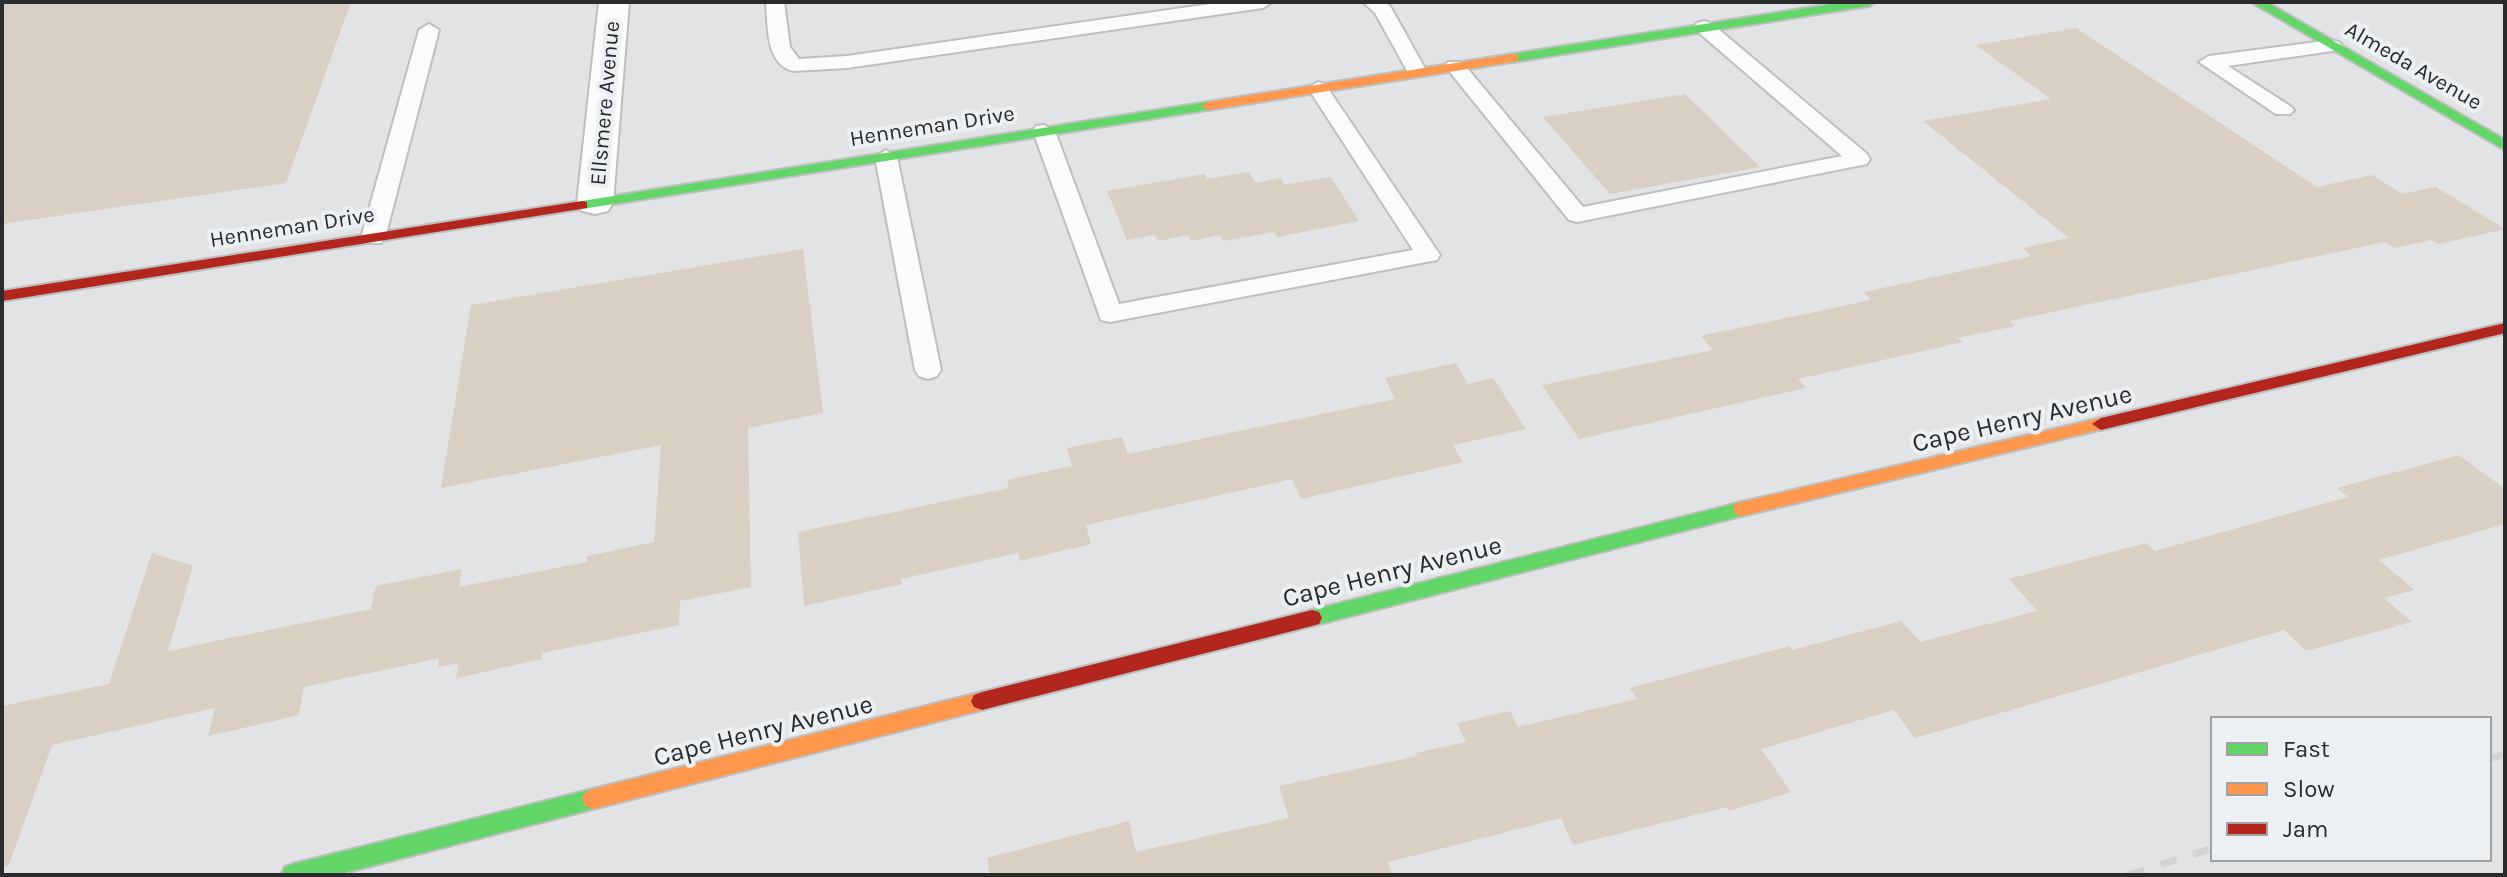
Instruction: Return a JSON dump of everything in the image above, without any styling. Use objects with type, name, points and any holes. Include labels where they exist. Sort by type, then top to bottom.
[{"type":"street","name":"Ellsmere Avenue","points":[[595,203],[614,2]]},
{"type":"street","name":"Henneman Drive","points":[[2,296],[1869,2]]},
{"type":"street","name":"Almeda Avenue","points":[[2257,2],[2504,145]]},
{"type":"street","name":"Cape Henry Avenue","points":[[293,875],[1748,508],[2505,328]]},
{"type":"lane","points":[[775,2],[780,48],[793,65],[847,62],[1263,2]]},
{"type":"lane","points":[[1372,2],[1383,10],[1417,72]]},
{"type":"lane","points":[[1455,66],[1577,215],[1859,159],[1704,27]]},
{"type":"lane","points":[[373,238],[429,30]]},
{"type":"lane","points":[[2283,110],[2209,62],[2332,46]]},
{"type":"lane","points":[[1044,131],[1110,314],[1428,255],[1318,88]]},
{"type":"lane","points":[[886,157],[928,370]]},
{"type":"building","points":[[2,2],[351,2],[286,183],[2,224]]},
{"type":"building","points":[[2076,28],[2317,187],[2372,175],[2402,194],[2436,187],[2505,229],[2439,244],[2431,240],[2394,248],[2385,242],[2009,321],[2015,326],[1958,338],[1963,342],[1798,379],[1806,388],[1579,439],[1542,385],[1713,350],[1701,336],[1871,300],[1864,292],[2032,256],[2022,248],[2069,238],[1923,121],[2051,99],[1976,45]]},
{"type":"building","points":[[1685,94],[1760,167],[1610,194],[1543,117]]},
{"type":"building","points":[[1249,172],[1256,183],[1281,178],[1284,185],[1331,177],[1359,221],[1277,237],[1274,232],[1223,241],[1220,235],[1191,241],[1188,235],[1158,241],[1155,235],[1127,240],[1107,191],[1205,174],[1207,179]]},
{"type":"building","points":[[803,249],[823,413],[748,428],[751,587],[680,601],[679,625],[542,653],[542,659],[456,678],[459,663],[438,667],[439,658],[304,687],[299,715],[208,736],[215,708],[52,745],[8,867],[2,866],[2,706],[109,684],[152,553],[193,566],[168,651],[371,609],[376,586],[462,569],[459,587],[587,562],[587,556],[654,542],[661,445],[441,488],[471,305]]},
{"type":"building","points":[[1456,363],[1468,384],[1493,378],[1526,429],[1453,445],[1463,462],[1301,499],[1292,479],[1086,525],[1091,544],[1020,561],[1018,553],[901,579],[902,584],[804,606],[798,532],[1009,488],[1007,480],[1072,466],[1067,448],[1122,437],[1128,454],[1395,399],[1385,378]]},
{"type":"building","points":[[2459,455],[2505,489],[2505,524],[2379,560],[2414,590],[2384,598],[2412,622],[2306,651],[2284,630],[1915,738],[1894,710],[1761,749],[1791,792],[1729,811],[1727,807],[1573,845],[1561,818],[1388,862],[1393,875],[990,875],[987,858],[1129,821],[1136,852],[1289,818],[1279,786],[1417,756],[1416,753],[1466,742],[1457,723],[1510,711],[1518,727],[1637,699],[1630,688],[1789,646],[1792,650],[1901,621],[1920,642],[2037,611],[2009,579],[2146,543],[2155,551],[2348,497],[2337,488]]},
{"type":"railway","points":[[2491,758],[2505,754]]},
{"type":"railway","points":[[2128,875],[2211,849]]},
{"type":"traffic: fast","points":[[1513,58],[1869,2]]},
{"type":"traffic: fast","points":[[2257,2],[2505,146]]},
{"type":"traffic: fast","points":[[582,205],[1208,106]]},
{"type":"traffic: fast","points":[[1312,618],[1742,509]]},
{"type":"traffic: fast","points":[[293,875],[593,799]]},
{"type":"traffic: slow","points":[[1208,106],[1513,58]]},
{"type":"traffic: slow","points":[[1742,509],[2101,424]]},
{"type":"traffic: slow","points":[[593,799],[982,701]]},
{"type":"traffic: jam","points":[[2,296],[582,205]]},
{"type":"traffic: jam","points":[[2101,424],[2505,328]]},
{"type":"traffic: jam","points":[[982,701],[1312,618]]}]
